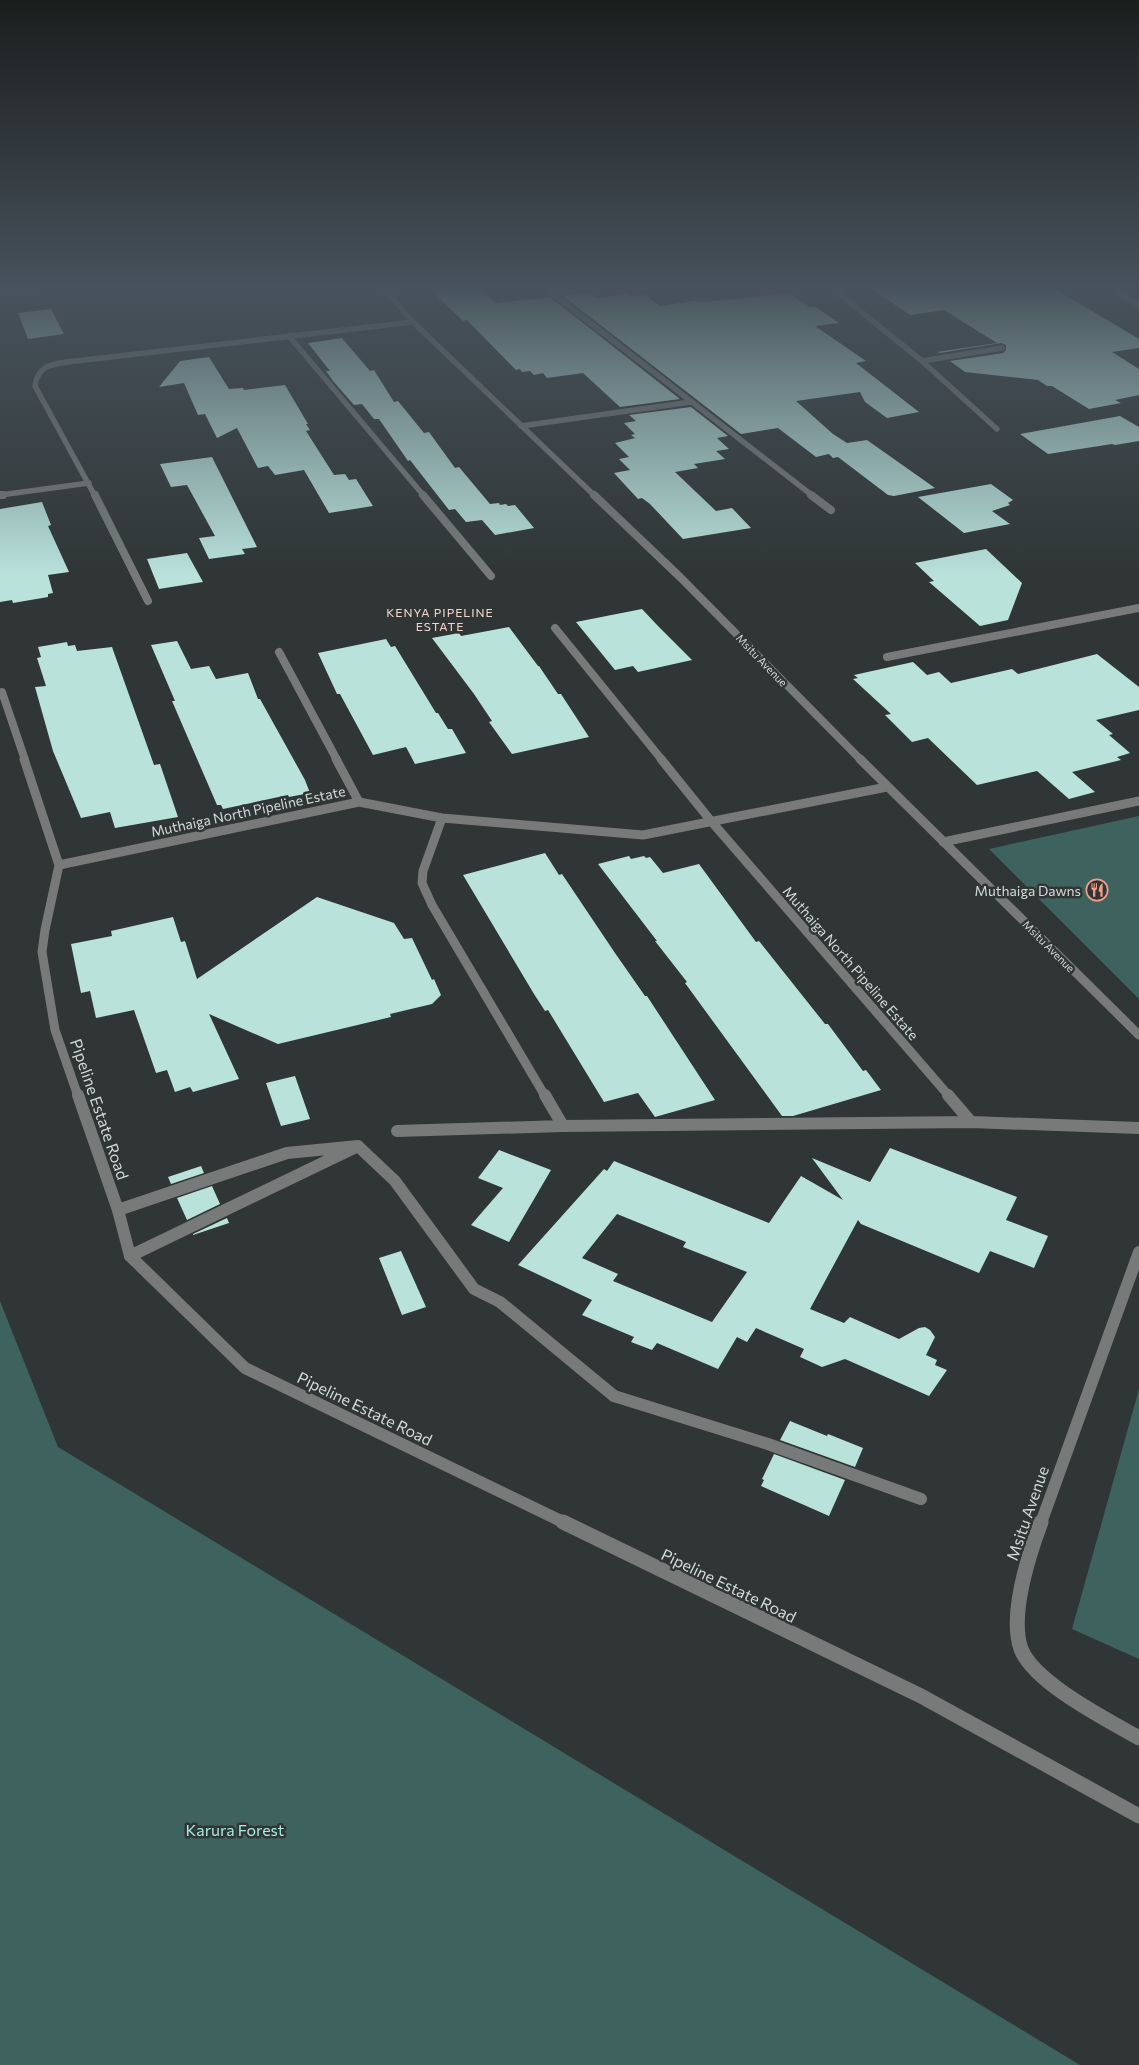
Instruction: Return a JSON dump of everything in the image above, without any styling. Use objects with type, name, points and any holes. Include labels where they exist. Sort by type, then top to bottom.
[{"type":"street","points":[[35,383],[89,483],[148,601]]},
{"type":"street","points":[[329,383],[491,576]]},
{"type":"street","name":"Msitu Avenue","points":[[477,383],[680,577],[887,787],[1139,1035]]},
{"type":"street","points":[[667,383],[831,510]]},
{"type":"street","points":[[947,383],[997,429]]},
{"type":"street","points":[[521,426],[691,402]]},
{"type":"street","points":[[0,495],[89,483]]},
{"type":"street","points":[[887,657],[1139,608]]},
{"type":"street","name":"Muthaiga North Pipeline Estate","points":[[555,628],[711,821],[971,1122]]},
{"type":"street","points":[[280,652],[359,802]]},
{"type":"street","name":"Pipeline Estate Road","points":[[2,692],[59,865],[55,891],[42,942],[54,1030],[118,1210],[130,1256],[245,1368],[921,1696],[1139,1816]]},
{"type":"street","name":"Muthaiga North Pipeline Estate","points":[[59,865],[359,802],[442,818],[643,835],[887,787]]},
{"type":"street","points":[[943,842],[1139,802]]},
{"type":"street","points":[[442,818],[424,862],[422,882],[432,905],[563,1126]]},
{"type":"street","points":[[397,1131],[563,1126],[971,1122],[1139,1128]]},
{"type":"street","points":[[130,1256],[358,1146]]},
{"type":"street","points":[[118,1210],[287,1153],[358,1146],[395,1181],[465,1280],[474,1289],[500,1302],[614,1396],[768,1444],[921,1499]]},
{"type":"street","name":"Msitu Avenue","points":[[1139,1252],[1024,1571],[1018,1628],[1019,1644],[1026,1660],[1042,1676],[1102,1717],[1139,1738]]},
{"type":"green space","points":[[1139,816],[1139,999],[989,849]]},
{"type":"green space","name":"Karura Forest","points":[[0,1301],[58,1447],[1080,2065],[0,2065]]},
{"type":"green space","points":[[1139,1389],[1139,1659],[1072,1629]]},
{"type":"building","points":[[162,383],[182,383],[159,387]]},
{"type":"building","points":[[184,383],[225,383],[229,389],[243,388],[244,390],[285,385],[308,424],[306,424],[310,430],[306,431],[334,475],[345,474],[349,480],[356,479],[373,506],[329,513],[304,470],[275,475],[268,466],[258,468],[237,428],[217,438],[205,414],[198,415]]},
{"type":"building","points":[[335,383],[382,383],[394,402],[398,401],[424,433],[429,432],[455,468],[459,467],[490,504],[515,505],[534,528],[495,535],[482,520],[466,522],[455,509],[449,510],[410,460],[408,461],[379,419],[374,419],[362,404],[354,405]]},
{"type":"building","points":[[594,383],[660,383],[680,399],[620,407]]},
{"type":"building","points":[[676,383],[882,383],[919,412],[887,418],[865,402],[860,392],[796,401],[833,434],[847,443],[867,440],[935,488],[894,496],[888,495],[838,457],[833,458],[829,454],[816,457],[778,428],[741,434]]},
{"type":"building","points":[[1043,383],[1139,383],[1139,395],[1115,400],[1121,403],[1089,409],[1052,386]]},
{"type":"building","points":[[691,407],[728,436],[717,438],[729,449],[716,451],[725,459],[694,464],[698,468],[675,472],[716,511],[732,508],[751,528],[683,539],[650,504],[642,498],[638,499],[614,473],[630,470],[619,459],[629,457],[615,443],[635,438],[631,435],[635,434],[624,423],[636,421],[629,415]]},
{"type":"building","points":[[1120,416],[1139,427],[1139,441],[1048,454],[1020,434]]},
{"type":"building","points":[[212,457],[257,547],[242,549],[245,554],[209,559],[199,538],[215,536],[187,485],[171,487],[160,464]]},
{"type":"building","points":[[991,484],[1013,500],[1008,503],[1010,505],[992,511],[1010,524],[964,533],[918,497]]},
{"type":"building","points":[[42,502],[51,525],[48,526],[69,572],[48,575],[53,593],[48,594],[48,597],[13,603],[12,600],[0,602],[0,509]]},
{"type":"building","points":[[986,549],[1022,583],[1008,620],[980,626],[929,582],[934,581],[915,563]]},
{"type":"building","points":[[187,553],[203,582],[159,589],[147,559]]},
{"type":"building","points":[[642,609],[692,660],[638,672],[633,666],[615,670],[576,622]]},
{"type":"building","points":[[509,627],[558,694],[561,694],[589,737],[512,754],[489,722],[492,721],[474,694],[432,638],[459,633],[461,636]]},
{"type":"building","points":[[386,639],[391,647],[395,646],[436,713],[438,713],[448,729],[452,729],[466,753],[415,764],[406,747],[373,755],[340,694],[337,694],[318,653]]},
{"type":"building","points":[[177,641],[191,669],[209,666],[216,679],[248,673],[258,699],[260,699],[305,780],[310,793],[289,797],[288,795],[223,809],[221,805],[217,805],[172,701],[175,701],[151,645]]},
{"type":"building","points":[[67,642],[68,646],[75,645],[77,651],[112,647],[154,765],[160,764],[178,817],[115,828],[110,812],[81,818],[53,751],[35,687],[46,686],[37,658],[41,657],[38,647]]},
{"type":"building","points":[[1097,654],[1139,687],[1139,710],[1096,720],[1113,734],[1109,735],[1130,753],[1117,757],[1121,760],[1072,772],[1095,792],[1069,799],[1037,771],[977,785],[928,738],[912,742],[885,715],[891,714],[853,679],[858,678],[854,675],[913,662],[927,675],[939,672],[951,683],[1012,669],[1018,674]]},
{"type":"building","points":[[545,853],[559,875],[562,874],[615,953],[645,996],[647,996],[715,1100],[655,1117],[638,1093],[604,1102],[548,1010],[545,1011],[534,994],[463,875]]},
{"type":"building","points":[[629,856],[631,859],[644,856],[646,858],[650,857],[663,873],[699,864],[756,942],[759,941],[825,1024],[828,1024],[863,1071],[866,1070],[881,1090],[793,1116],[782,1116],[685,983],[687,982],[598,864]]},
{"type":"building","points":[[317,897],[394,923],[404,939],[412,938],[441,995],[432,1004],[390,1014],[391,1017],[278,1044],[209,1014],[239,1079],[193,1092],[190,1087],[175,1092],[167,1070],[156,1073],[134,1010],[96,1018],[90,991],[81,993],[71,944],[112,936],[111,931],[173,917],[181,942],[185,941],[197,979]]},
{"type":"building","points":[[295,1076],[310,1119],[281,1126],[266,1083]]},
{"type":"building","points":[[890,1148],[1017,1197],[1006,1220],[1048,1236],[1034,1268],[990,1251],[979,1273],[861,1224],[858,1220],[810,1309],[844,1323],[850,1317],[899,1339],[919,1328],[925,1327],[930,1330],[935,1337],[926,1355],[937,1360],[935,1365],[947,1370],[929,1396],[845,1359],[822,1367],[800,1357],[804,1349],[756,1328],[747,1342],[737,1337],[718,1369],[657,1343],[652,1350],[631,1342],[634,1337],[582,1315],[592,1300],[518,1265],[604,1169],[607,1171],[614,1161],[769,1223],[801,1176],[843,1200],[812,1158],[870,1182]],"holes":[[[617,1214],[686,1242],[683,1247],[747,1272],[712,1322],[613,1281],[618,1274],[582,1258]]]},
{"type":"building","points":[[499,1150],[551,1170],[509,1242],[471,1225],[503,1188],[478,1178]]},
{"type":"building","points":[[201,1166],[204,1173],[171,1184],[168,1177]]},
{"type":"building","points":[[212,1186],[220,1204],[187,1220],[177,1198]]},
{"type":"building","points":[[227,1218],[229,1223],[193,1235],[193,1234]]},
{"type":"building","points":[[401,1251],[426,1307],[402,1315],[379,1258]]},
{"type":"building","points":[[790,1421],[863,1448],[855,1467],[780,1440]]},
{"type":"building","points":[[774,1454],[845,1480],[829,1516],[761,1486],[764,1480],[762,1479]]},
{"type":"place","name":"Muthaiga Dawns","points":[[1097,890]]},
{"type":"district","name":"KENYA PIPELINE ESTATE","points":[[440,619]]}]
